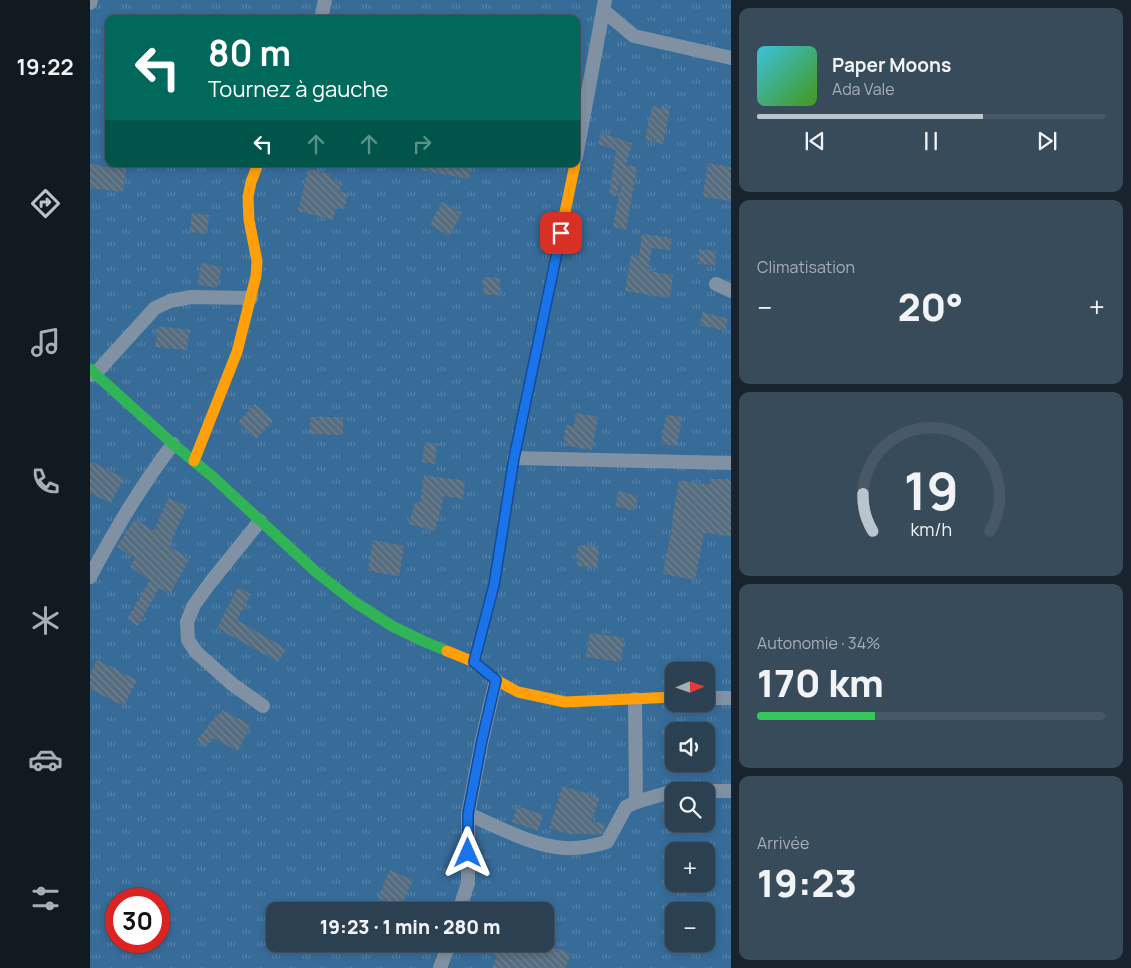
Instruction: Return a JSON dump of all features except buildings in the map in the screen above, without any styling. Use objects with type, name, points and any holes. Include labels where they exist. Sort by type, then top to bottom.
[{"type":"street","points":[[322,15],[325,0]]},
{"type":"street","points":[[604,6],[634,36],[731,58]]},
{"type":"street","points":[[580,135],[604,6]]},
{"type":"street","points":[[194,460],[237,352],[256,276],[258,261],[249,220],[248,197],[257,167]]},
{"type":"street","points":[[474,662],[496,576],[514,458],[574,167]]},
{"type":"street","points":[[716,284],[731,291]]},
{"type":"street","points":[[251,298],[191,297],[155,308],[92,373],[194,460],[316,572],[354,601],[392,626],[423,642],[474,662],[496,680],[518,692],[565,702],[665,697]]},
{"type":"street","points":[[90,577],[119,523],[154,468],[173,444]]},
{"type":"street","points":[[514,458],[731,463]]},
{"type":"street","points":[[260,521],[194,605],[187,622],[188,640],[196,652],[232,684],[263,706]]},
{"type":"street","points":[[463,902],[468,883],[468,814],[496,680]]},
{"type":"street","points":[[715,698],[731,698]]},
{"type":"street","points":[[635,699],[636,802]]},
{"type":"street","points":[[715,791],[731,791]]},
{"type":"street","points":[[468,814],[535,842],[549,846],[576,848],[607,842],[626,807],[665,794]]},
{"type":"street","points":[[440,968],[445,952]]},
{"type":"green space","points":[[90,0],[731,0],[731,968],[90,968]]},
{"type":"traffic: fast","points":[[474,662],[494,585],[514,458],[547,299]]},
{"type":"traffic: fast","points":[[90,369],[173,444],[213,477],[316,572],[353,601],[392,626],[447,651]]},
{"type":"traffic: slow","points":[[194,461],[237,352],[256,276],[257,261],[249,220],[248,197],[257,167]]},
{"type":"traffic: slow","points":[[547,299],[574,167]]},
{"type":"traffic: slow","points":[[447,651],[474,662],[496,680],[518,692],[565,702],[665,697]]},
{"type":"route","points":[[468,853],[468,814],[496,680],[474,662],[494,585],[514,458],[561,233]]}]
